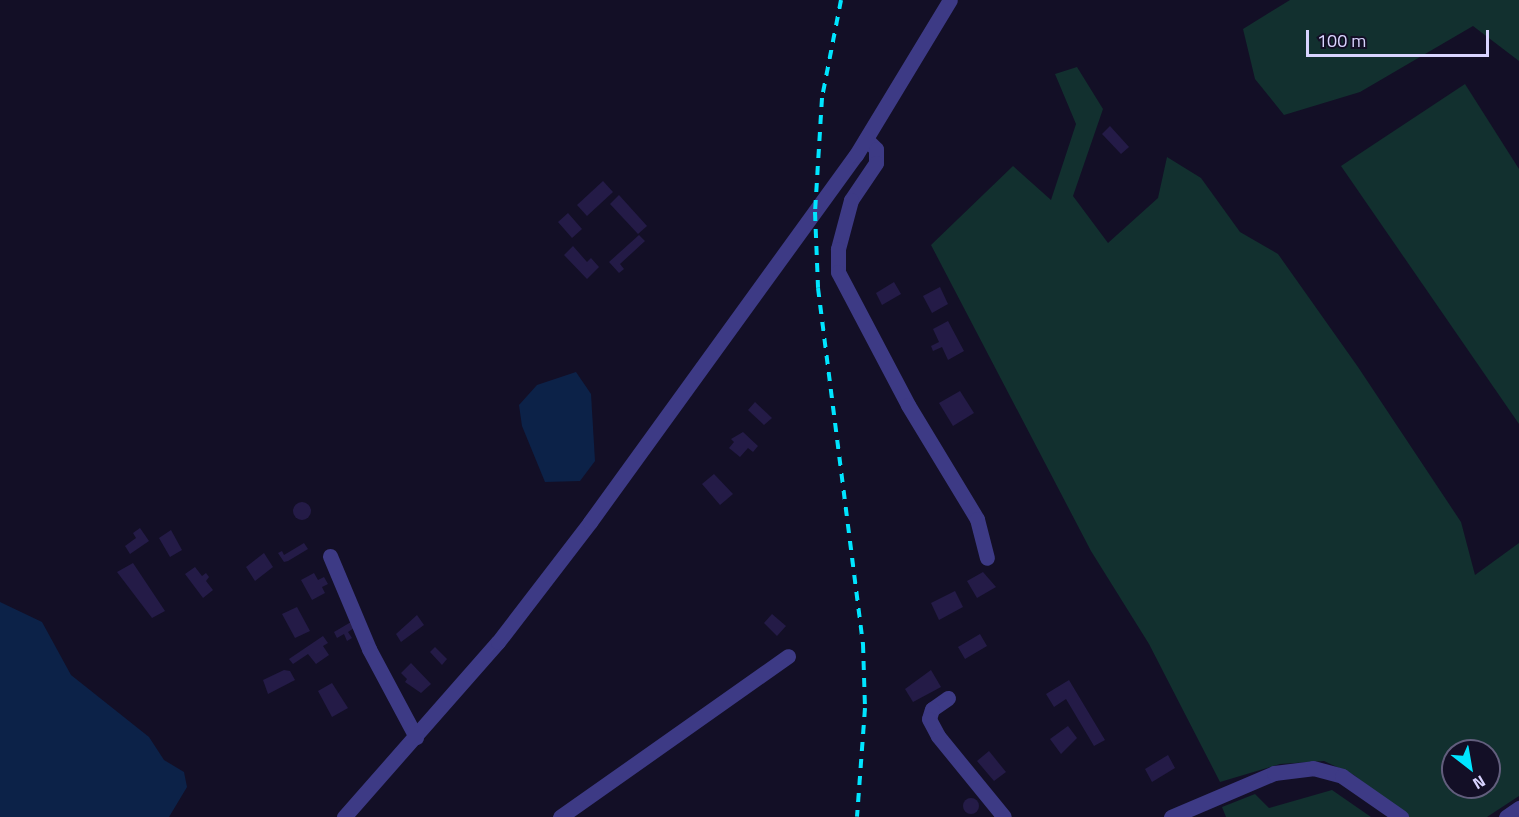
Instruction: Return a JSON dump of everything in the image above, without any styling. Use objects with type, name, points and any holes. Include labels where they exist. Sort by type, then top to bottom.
[{"type":"street","points":[[344,817],[498,642],[590,522],[867,139],[950,0]]},
{"type":"street","points":[[867,139],[876,149],[876,163],[851,200],[838,249],[838,272],[908,405],[977,519],[987,558]]},
{"type":"street","points":[[330,556],[369,649],[416,737]]},
{"type":"street","points":[[560,817],[788,656]]},
{"type":"street","points":[[948,698],[932,709],[929,719],[938,736],[1004,817]]},
{"type":"street","points":[[1172,817],[1274,773],[1313,768],[1342,776],[1401,817]]},
{"type":"street","points":[[1506,817],[1519,808]]},
{"type":"green space","points":[[1290,0],[1519,0],[1519,61],[1473,26],[1360,92],[1284,115],[1255,79],[1243,29]]},
{"type":"green space","points":[[1077,67],[1103,109],[1073,196],[1108,243],[1158,198],[1167,157],[1201,178],[1240,232],[1278,254],[1358,367],[1461,522],[1475,575],[1519,543],[1519,796],[1487,817],[1408,817],[1354,775],[1324,761],[1280,764],[1220,782],[1149,644],[1091,551],[931,245],[1013,166],[1051,200],[1076,124],[1055,74]]},
{"type":"green space","points":[[1465,84],[1519,169],[1519,424],[1341,166]]},
{"type":"green space","points":[[1332,790],[1371,817],[1226,817],[1222,807],[1255,794],[1269,808]]},
{"type":"water","points":[[576,372],[591,394],[595,461],[580,481],[545,482],[522,426],[519,405],[537,385]]},
{"type":"water","points":[[0,602],[42,622],[71,675],[149,737],[164,760],[184,772],[187,787],[169,817],[0,817]]},
{"type":"building","points":[[1110,126],[1129,147],[1121,154],[1102,134]]},
{"type":"building","points":[[603,181],[613,192],[587,216],[577,205]]},
{"type":"building","points":[[619,195],[647,226],[638,234],[610,204]]},
{"type":"building","points":[[568,213],[582,229],[572,238],[558,222]]},
{"type":"building","points":[[639,235],[645,241],[620,264],[624,269],[619,273],[609,262]]},
{"type":"building","points":[[573,246],[587,262],[591,258],[599,267],[587,279],[564,255]]},
{"type":"building","points":[[894,282],[901,294],[882,305],[876,293]]},
{"type":"building","points":[[940,287],[948,304],[932,313],[923,296]]},
{"type":"building","points":[[948,321],[964,351],[948,360],[942,347],[933,351],[931,346],[939,342],[933,329]]},
{"type":"building","points":[[960,391],[974,413],[953,426],[939,403]]},
{"type":"building","points":[[755,402],[772,418],[764,425],[748,410]]},
{"type":"building","points":[[743,432],[758,446],[753,452],[748,448],[740,457],[729,448],[734,442],[731,439]]},
{"type":"building","points":[[714,474],[733,494],[720,505],[702,484]]},
{"type":"building","points":[[302,502],[308,505],[311,511],[308,517],[302,520],[296,517],[293,511],[296,505]]},
{"type":"building","points":[[140,528],[149,541],[130,554],[125,546],[136,538],[133,533]]},
{"type":"building","points":[[171,530],[182,550],[170,557],[159,538]]},
{"type":"building","points":[[304,543],[308,549],[288,561],[284,562],[278,553],[282,551],[284,555]]},
{"type":"building","points":[[264,553],[273,567],[255,581],[246,567]]},
{"type":"building","points":[[133,563],[165,611],[152,618],[117,572]]},
{"type":"building","points":[[195,567],[202,576],[206,573],[209,577],[206,581],[213,590],[203,598],[185,574]]},
{"type":"building","points":[[983,572],[996,587],[977,598],[967,581]]},
{"type":"building","points":[[314,573],[318,580],[324,577],[328,584],[322,587],[325,593],[312,600],[301,580]]},
{"type":"building","points":[[955,591],[963,607],[939,620],[931,603]]},
{"type":"building","points":[[297,607],[310,631],[295,638],[282,614]]},
{"type":"building","points":[[772,614],[786,626],[777,636],[764,623]]},
{"type":"building","points":[[417,615],[424,625],[401,642],[396,634]]},
{"type":"building","points":[[351,622],[354,628],[348,632],[352,638],[347,641],[344,634],[337,638],[334,632]]},
{"type":"building","points":[[980,634],[987,646],[965,659],[958,647]]},
{"type":"building","points":[[323,636],[328,643],[323,646],[329,655],[316,664],[308,654],[293,664],[289,659]]},
{"type":"building","points":[[435,647],[447,659],[442,665],[430,652]]},
{"type":"building","points":[[411,663],[431,684],[421,693],[405,682],[407,679],[401,673]]},
{"type":"building","points":[[284,670],[290,671],[295,680],[268,694],[263,680]]},
{"type":"building","points":[[931,670],[941,687],[913,702],[905,689]]},
{"type":"building","points":[[1069,680],[1105,740],[1094,746],[1066,699],[1054,707],[1046,694]]},
{"type":"building","points":[[332,683],[348,708],[332,717],[318,691]]},
{"type":"building","points":[[1068,726],[1077,738],[1061,754],[1050,739]]},
{"type":"building","points":[[989,751],[1006,772],[994,781],[977,761]]},
{"type":"building","points":[[1168,755],[1175,768],[1152,782],[1145,769]]},
{"type":"building","points":[[971,798],[977,800],[979,806],[977,812],[971,814],[965,812],[963,806],[965,800]]},
{"type":"railway","points":[[841,0],[822,98],[815,212],[818,288],[863,644],[865,708],[857,817]]}]
